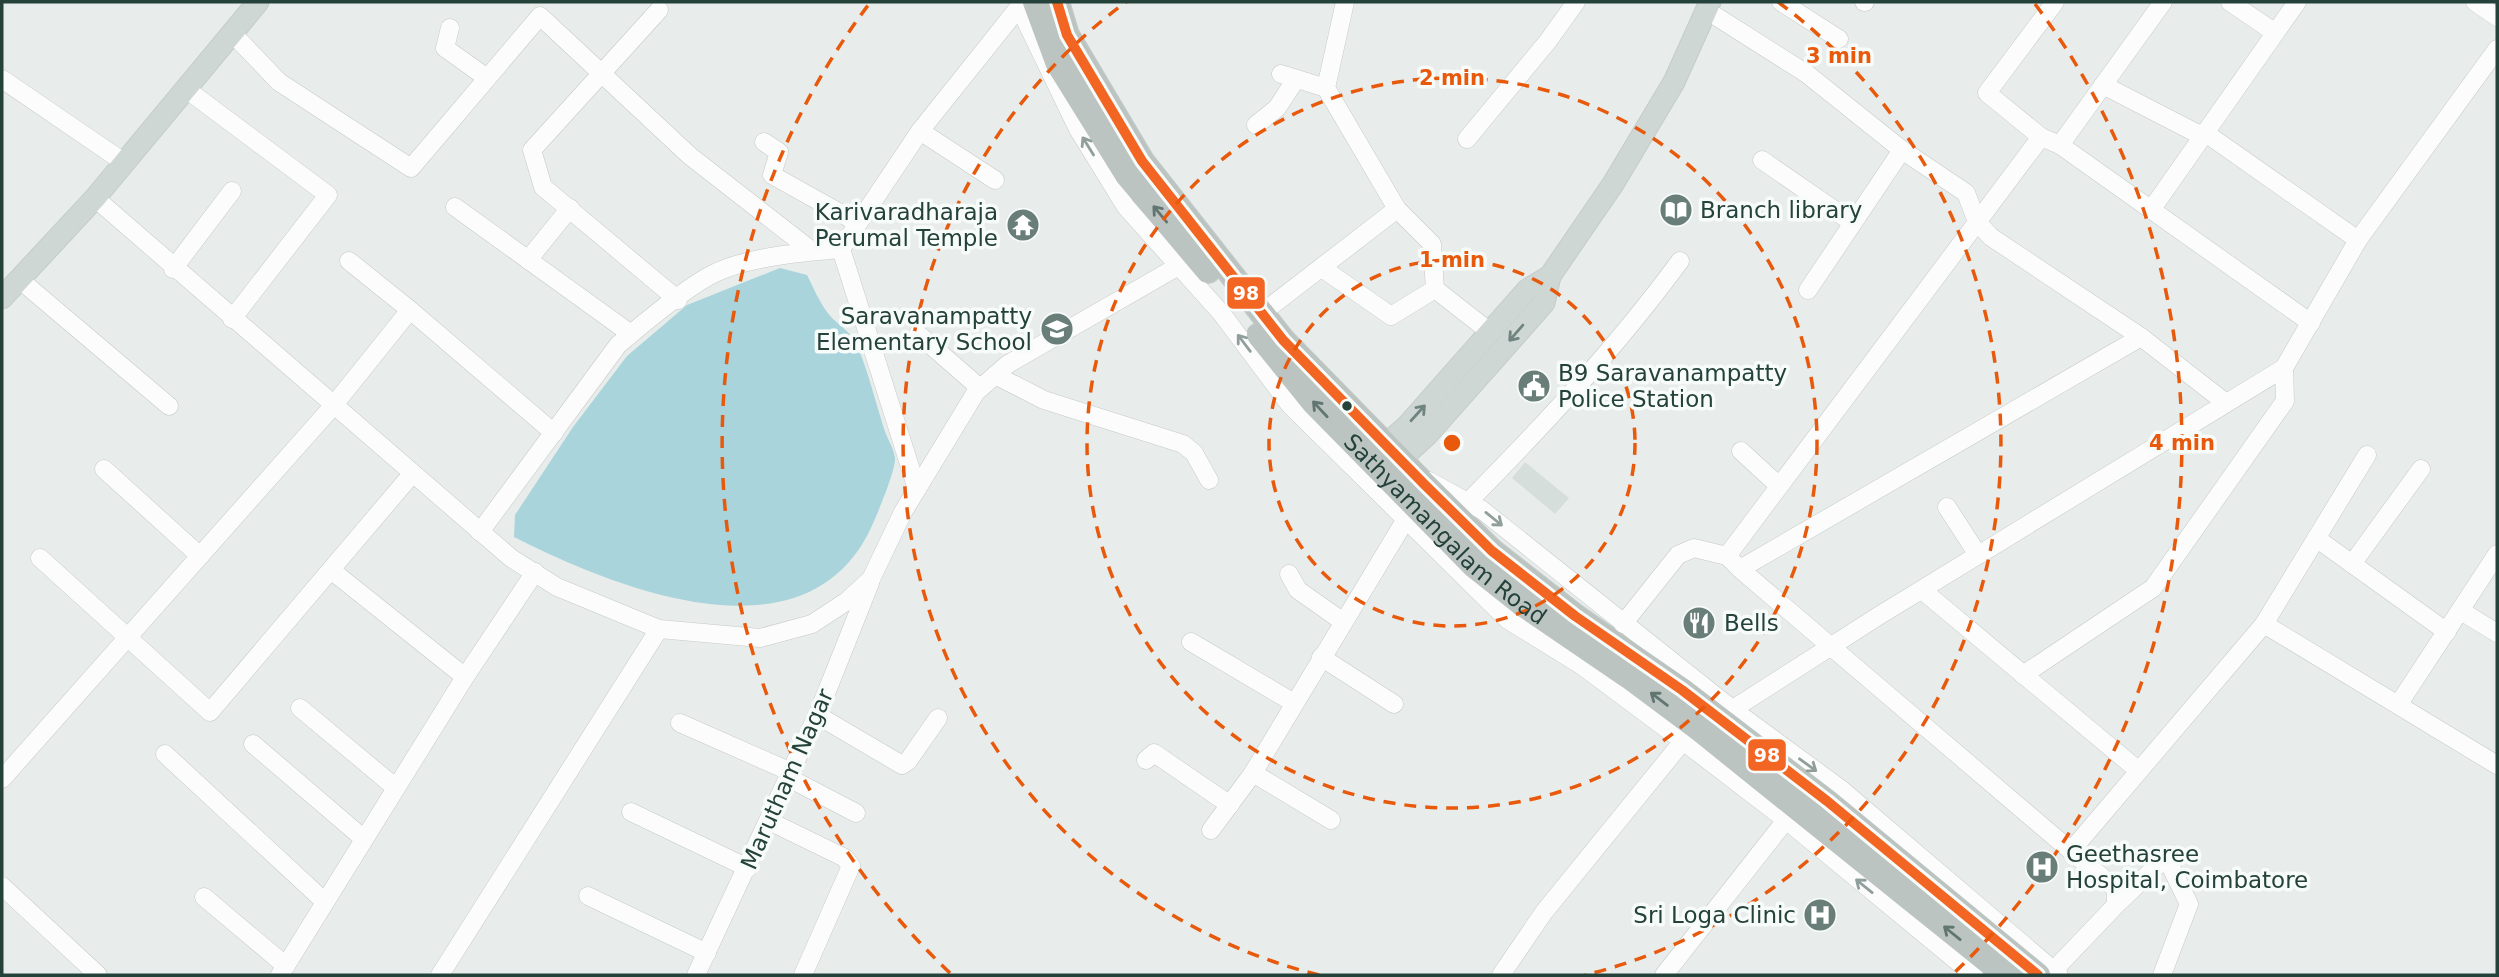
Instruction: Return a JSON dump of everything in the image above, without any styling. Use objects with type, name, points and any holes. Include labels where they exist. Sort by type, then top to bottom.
[{"type":"highway","points":[[1057,2],[1067,35],[1142,161],[1283,340],[1390,462]]},
{"type":"highway","name":"Sathyamangalam Road","points":[[1026,3],[1058,64],[1127,175],[1187,261],[1313,402],[1390,462],[1484,574],[1709,725],[2005,975]]},
{"type":"highway","points":[[1709,725],[1827,801],[2050,974]]},
{"type":"main road","points":[[2,298],[95,198],[258,2]]},
{"type":"main road","points":[[1390,462],[1544,303],[1550,276],[1613,184],[1667,93],[1708,6]]},
{"type":"main road","points":[[1390,462],[1406,427],[1527,290],[1550,276]]},
{"type":"street","points":[[545,21],[548,2]]},
{"type":"street","points":[[1345,2],[1326,88],[1397,209],[1432,244],[1435,289],[1490,332]]},
{"type":"street","points":[[1466,139],[1548,41],[1576,2]]},
{"type":"street","points":[[1781,2],[1839,38]]},
{"type":"street","points":[[2055,2],[1987,93],[2041,137],[2060,145],[2311,323]]},
{"type":"street","points":[[2060,145],[2163,2]]},
{"type":"street","points":[[2230,2],[2274,32]]},
{"type":"street","points":[[2151,210],[2297,2]]},
{"type":"street","points":[[2475,2],[2497,17]]},
{"type":"street","points":[[841,249],[920,131],[1026,3]]},
{"type":"street","points":[[1708,6],[1807,74],[1902,150],[1966,193],[1977,222],[1991,237],[2141,337],[2226,403]]},
{"type":"street","points":[[659,10],[603,75],[532,150],[542,187],[678,300]]},
{"type":"street","points":[[232,33],[279,82],[411,168],[540,16],[690,156],[812,251]]},
{"type":"street","points":[[450,28],[445,48],[487,78]]},
{"type":"street","points":[[1501,975],[1544,912],[1709,725],[1978,555],[2284,368],[2358,240],[2497,49]]},
{"type":"street","points":[[1256,125],[1277,108],[1288,77],[1326,88]]},
{"type":"street","points":[[2,79],[124,163]]},
{"type":"street","points":[[2103,85],[2203,134],[2358,240]]},
{"type":"street","points":[[186,89],[328,195],[232,319]]},
{"type":"street","points":[[920,131],[995,180]]},
{"type":"street","points":[[1727,556],[2041,137]]},
{"type":"street","points":[[764,142],[779,152],[772,175],[858,223]]},
{"type":"street","points":[[1808,290],[1902,150]]},
{"type":"street","points":[[1762,160],[1853,223]]},
{"type":"street","points":[[173,269],[232,191]]},
{"type":"street","points":[[95,198],[173,269],[480,532],[511,558],[557,587],[659,629],[760,638],[812,624],[847,601],[871,579]]},
{"type":"street","points":[[455,207],[631,334]]},
{"type":"street","points":[[528,260],[570,208]]},
{"type":"street","points":[[1262,313],[1397,209]]},
{"type":"street","points":[[480,532],[618,345],[631,334],[714,273],[812,251],[841,249]]},
{"type":"street","points":[[841,249],[917,489]]},
{"type":"street","points":[[349,261],[554,433]]},
{"type":"street","points":[[1187,261],[1222,314],[1290,405],[1508,620],[1581,665],[1709,725]]},
{"type":"street","name":"Marutham Nagar","points":[[696,975],[817,715],[871,579],[917,489],[980,388],[1008,364],[1187,261]]},
{"type":"street","points":[[1468,502],[1525,444],[1636,321],[1680,261]]},
{"type":"street","points":[[1322,268],[1391,316],[1435,289]]},
{"type":"street","points":[[19,279],[169,406]]},
{"type":"street","points":[[2,779],[333,406],[410,310]]},
{"type":"street","points":[[918,334],[980,388]]},
{"type":"street","points":[[1740,569],[2141,337]]},
{"type":"street","points":[[2023,675],[2153,588],[2285,401],[2284,368]]},
{"type":"street","points":[[995,376],[1044,400],[1183,444],[1194,453],[1209,480]]},
{"type":"street","points":[[1741,451],[1779,486]]},
{"type":"street","points":[[2071,851],[2264,624],[2367,455]]},
{"type":"street","points":[[1390,462],[1482,510],[1623,624],[1786,820],[1974,975]]},
{"type":"street","points":[[104,469],[200,556]]},
{"type":"street","points":[[2351,564],[2420,469]]},
{"type":"street","points":[[40,558],[210,712],[412,474]]},
{"type":"street","points":[[1947,507],[1978,555]]},
{"type":"street","points":[[1211,830],[1253,773],[1342,621],[1406,519]]},
{"type":"street","points":[[2316,538],[2447,632]]},
{"type":"street","points":[[1623,624],[1678,555],[1694,548],[1727,556],[1830,648],[2116,889],[2116,905]]},
{"type":"street","points":[[2398,705],[2497,554]]},
{"type":"street","points":[[331,570],[465,677]]},
{"type":"street","points":[[204,897],[283,971],[465,677],[535,572]]},
{"type":"street","points":[[1289,574],[1298,590],[1342,621]]},
{"type":"street","points":[[1922,590],[2138,771]]},
{"type":"street","points":[[2462,611],[2497,633]]},
{"type":"street","points":[[2264,624],[2497,765]]},
{"type":"street","points":[[440,975],[659,629]]},
{"type":"street","points":[[1191,642],[1294,703]]},
{"type":"street","points":[[1321,657],[1394,704]]},
{"type":"street","points":[[300,708],[396,788]]},
{"type":"street","points":[[817,715],[902,765],[908,761],[937,718]]},
{"type":"street","points":[[680,723],[790,775],[856,813]]},
{"type":"street","points":[[254,744],[364,839]]},
{"type":"street","points":[[1146,760],[1154,753],[1230,805]]},
{"type":"street","points":[[165,754],[325,902]]},
{"type":"street","points":[[1253,773],[1331,820]]},
{"type":"street","points":[[631,813],[748,868]]},
{"type":"street","points":[[1664,975],[1786,820]]},
{"type":"street","points":[[769,821],[845,858],[851,866],[803,975]]},
{"type":"street","points":[[2050,974],[2166,857],[2189,904],[2162,975]]},
{"type":"street","points":[[2,886],[98,975]]},
{"type":"street","points":[[587,896],[707,953]]},
{"type":"shaded area","points":[[1525,462],[1569,498],[1555,514],[1512,478]]},
{"type":"water","points":[[780,268],[807,275],[827,312],[853,338],[862,357],[895,456],[888,485],[868,534],[837,574],[798,597],[752,605],[702,603],[651,592],[601,576],[514,537],[515,515],[573,427],[627,356],[687,305]]},
{"type":"transit line","name":"98","points":[[1057,2],[1067,35],[1142,161],[1283,340],[1424,484],[1492,551],[1575,616],[1682,690],[1827,801],[2038,975]]},
{"type":"place","name":"Branch library","points":[[1676,210]]},
{"type":"place","name":"Karivaradharaja Perumal Temple","points":[[1023,225]]},
{"type":"place","name":"Saravanampatty Elementary School","points":[[1057,329]]},
{"type":"place","name":"B9 Saravanampatty Police Station","points":[[1534,386]]},
{"type":"place","name":"Bells","points":[[1699,623]]},
{"type":"place","name":"Geethasree Hospital, Coimbatore","points":[[2042,867]]},
{"type":"place","name":"Sri Loga Clinic","points":[[1820,915]]}]
